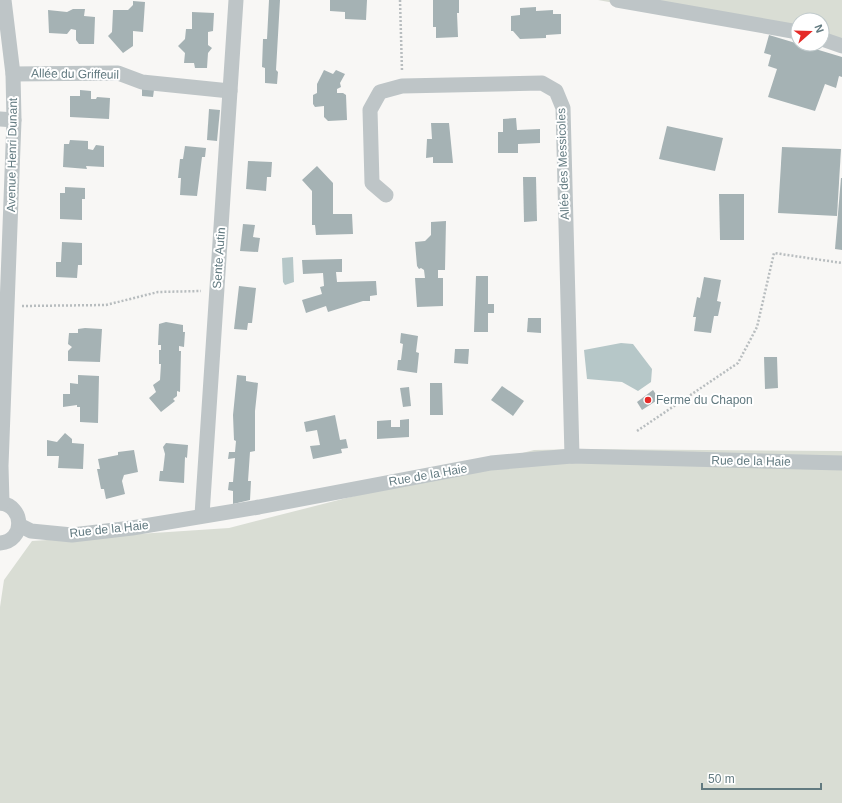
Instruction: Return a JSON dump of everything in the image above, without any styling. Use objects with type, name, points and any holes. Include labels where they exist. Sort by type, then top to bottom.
[{"type":"street","name":"Avenue Henri Dunant","points":[[1,503],[1,466],[8,305],[7,120],[13,74],[4,0]]},
{"type":"street","name":"Sente Autin","points":[[202,515],[236,0]]},
{"type":"street","points":[[617,0],[790,31]]},
{"type":"street","points":[[830,42],[842,46]]},
{"type":"street","name":"Allée du Griffeuil","points":[[13,74],[118,73],[142,82],[230,91]]},
{"type":"street","name":"Allée des Messicoles","points":[[386,195],[372,183],[370,110],[380,92],[402,86],[542,83],[556,91],[563,108],[572,456]]},
{"type":"street","name":"Rue de la Haie","points":[[19,525],[31,531],[72,535],[132,528],[202,515],[259,507],[491,463],[572,456],[842,463]]},
{"type":"street","points":[[0,544],[6,543],[13,539],[19,525],[18,515],[14,510],[1,503]]},
{"type":"path","points":[[400,0],[402,86]]},
{"type":"path","points":[[637,430],[738,363],[757,327],[774,253],[842,263]]},
{"type":"path","points":[[8,305],[106,305],[158,292],[217,290]]},
{"type":"shaded area","points":[[598,0],[842,0],[842,46],[830,44],[830,12],[790,12],[790,36]]},
{"type":"shaded area","points":[[293,257],[294,282],[285,285],[283,282],[282,258]]},
{"type":"shaded area","points":[[621,343],[633,344],[652,369],[651,382],[638,391],[622,382],[587,379],[584,350]]},
{"type":"shaded area","points":[[534,450],[842,451],[842,803],[0,803],[0,607],[4,580],[32,541],[229,528]]},
{"type":"building","points":[[269,0],[280,0],[276,70],[278,72],[277,84],[265,83],[265,68],[262,67],[263,39],[267,39]]},
{"type":"building","points":[[330,0],[367,0],[366,20],[345,19],[345,12],[330,11]]},
{"type":"building","points":[[433,0],[459,0],[459,13],[457,13],[458,37],[436,38],[436,27],[433,27]]},
{"type":"building","points":[[133,1],[145,2],[143,32],[133,31],[133,46],[123,53],[108,36],[112,32],[113,10],[128,10],[133,5]]},
{"type":"building","points":[[536,7],[536,11],[553,10],[553,14],[561,14],[561,34],[546,35],[546,38],[520,39],[513,31],[511,31],[511,16],[520,15],[520,8]]},
{"type":"building","points":[[73,9],[85,9],[84,16],[95,17],[94,44],[79,44],[76,40],[76,30],[71,29],[67,34],[49,33],[48,10],[67,12]]},
{"type":"building","points":[[192,12],[214,13],[213,31],[208,32],[208,45],[212,48],[208,53],[207,68],[195,68],[194,63],[184,63],[185,53],[178,46],[185,39],[186,29],[192,29]]},
{"type":"building","points":[[769,35],[790,41],[790,52],[825,52],[842,57],[842,77],[839,76],[836,88],[825,84],[815,111],[768,97],[777,69],[768,66],[771,55],[764,53]]},
{"type":"building","points":[[324,70],[333,74],[336,70],[345,74],[340,83],[341,87],[337,89],[337,93],[343,93],[346,95],[347,120],[328,121],[324,117],[324,106],[315,107],[313,104],[313,95],[317,93],[317,84]]},
{"type":"building","points":[[142,89],[154,90],[153,97],[142,96]]},
{"type":"building","points":[[80,90],[91,91],[91,99],[96,99],[97,97],[110,98],[109,119],[70,117],[70,96],[80,96]]},
{"type":"building","points":[[209,109],[220,110],[217,141],[207,140]]},
{"type":"building","points":[[516,118],[517,130],[540,129],[540,143],[518,144],[518,153],[498,153],[498,132],[503,132],[503,119]]},
{"type":"building","points":[[431,123],[449,123],[453,163],[433,163],[433,157],[426,158],[427,139],[432,139]]},
{"type":"building","points":[[667,126],[723,138],[715,171],[659,159]]},
{"type":"building","points":[[70,140],[88,141],[88,149],[93,150],[96,145],[104,146],[104,167],[86,166],[87,169],[63,167],[64,144],[69,144]]},
{"type":"building","points":[[185,146],[206,148],[205,157],[202,157],[197,196],[180,195],[181,178],[178,178],[180,159],[183,159]]},
{"type":"building","points":[[782,147],[841,149],[837,216],[778,213]]},
{"type":"building","points":[[248,161],[272,162],[271,177],[267,177],[266,191],[246,189]]},
{"type":"building","points":[[317,166],[333,183],[333,214],[352,214],[353,234],[316,235],[315,225],[312,225],[312,191],[302,180]]},
{"type":"building","points":[[523,177],[536,177],[537,221],[524,222]]},
{"type":"building","points":[[842,178],[842,250],[835,249]]},
{"type":"building","points":[[65,187],[85,188],[85,199],[82,199],[82,220],[60,219],[60,193],[65,193]]},
{"type":"building","points":[[719,194],[744,194],[744,240],[720,240]]},
{"type":"building","points":[[446,221],[445,270],[438,270],[438,278],[443,278],[443,306],[417,307],[415,278],[425,278],[424,270],[421,268],[419,269],[417,266],[415,242],[425,241],[431,235],[431,222]]},
{"type":"building","points":[[243,224],[255,225],[253,237],[260,238],[258,252],[240,251]]},
{"type":"building","points":[[62,242],[82,243],[82,265],[78,265],[77,278],[56,277],[56,262],[61,262]]},
{"type":"building","points":[[342,259],[342,272],[336,272],[337,282],[376,281],[377,295],[370,296],[370,301],[363,301],[328,312],[326,306],[306,313],[302,300],[322,294],[320,287],[324,286],[323,273],[303,274],[302,260]]},
{"type":"building","points":[[476,276],[488,276],[488,304],[494,304],[494,313],[488,313],[488,332],[474,332]]},
{"type":"building","points":[[704,277],[721,280],[717,301],[721,302],[718,316],[714,316],[711,333],[694,331],[696,317],[693,317],[697,297],[700,298]]},
{"type":"building","points":[[239,286],[256,288],[252,323],[248,323],[247,330],[234,329]]},
{"type":"building","points":[[528,318],[541,318],[541,333],[527,332]]},
{"type":"building","points":[[166,322],[183,325],[183,332],[185,332],[184,347],[179,346],[179,351],[181,351],[180,392],[177,391],[177,396],[173,399],[175,401],[161,412],[149,398],[156,392],[153,385],[160,380],[161,364],[159,364],[159,350],[161,350],[161,345],[158,345],[159,324]]},
{"type":"building","points":[[78,329],[102,329],[100,362],[68,361],[68,351],[72,347],[68,344],[69,333],[78,333]]},
{"type":"building","points":[[401,333],[418,336],[416,352],[419,353],[417,373],[397,370],[398,360],[401,360],[403,344],[400,343]]},
{"type":"building","points":[[455,349],[469,349],[468,364],[454,363]]},
{"type":"building","points":[[764,357],[777,357],[778,388],[765,389]]},
{"type":"building","points":[[78,375],[99,376],[98,423],[80,422],[80,407],[77,407],[77,405],[63,407],[63,394],[70,394],[70,383],[78,384]]},
{"type":"building","points":[[237,375],[246,376],[246,381],[258,383],[255,411],[255,451],[250,452],[248,481],[251,481],[250,500],[233,504],[233,491],[228,490],[229,482],[233,482],[235,458],[228,459],[229,452],[235,452],[236,441],[234,440],[233,415]]},
{"type":"building","points":[[430,383],[442,383],[443,415],[430,415]]},
{"type":"building","points":[[502,386],[524,401],[513,416],[491,400]]},
{"type":"building","points":[[409,387],[411,406],[403,407],[400,388]]},
{"type":"building","name":"Ferme du Chapon","points":[[653,390],[659,399],[642,410],[637,402]]},
{"type":"building","points":[[335,415],[340,440],[346,439],[348,448],[341,449],[342,453],[313,459],[310,446],[320,445],[317,430],[306,432],[304,422]]},
{"type":"building","points":[[409,419],[409,437],[377,439],[377,421],[391,420],[391,427],[400,427],[400,420]]},
{"type":"building","points":[[65,433],[72,439],[72,443],[84,444],[83,469],[58,468],[59,456],[47,456],[47,440],[57,442]]},
{"type":"building","points":[[166,443],[188,445],[187,458],[185,457],[184,483],[159,481],[160,471],[163,471],[165,454],[163,447]]},
{"type":"building","points":[[134,450],[138,472],[124,475],[122,481],[125,494],[106,499],[104,489],[101,489],[97,469],[100,469],[98,459],[118,455],[118,452]]},
{"type":"place","name":"Ferme du Chapon","points":[[648,400]]}]
